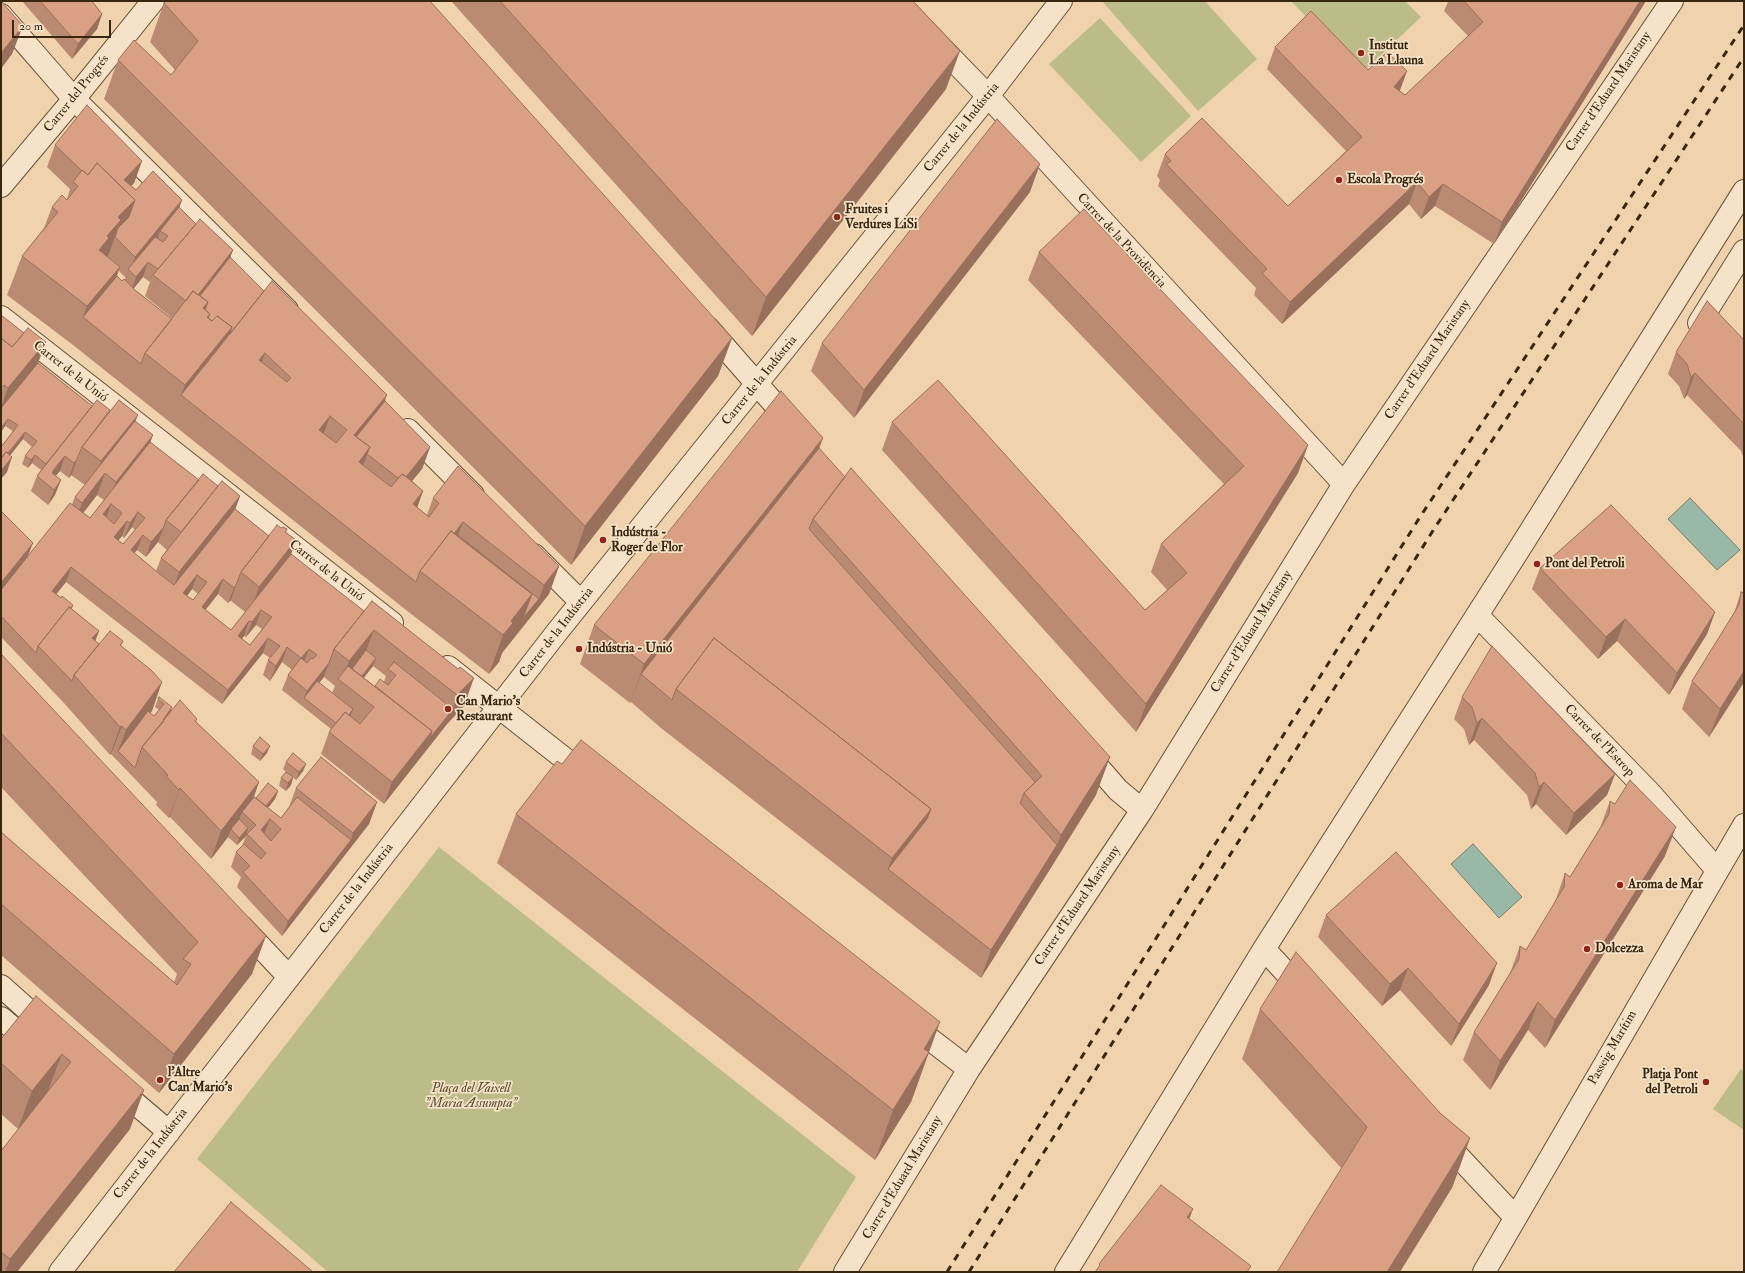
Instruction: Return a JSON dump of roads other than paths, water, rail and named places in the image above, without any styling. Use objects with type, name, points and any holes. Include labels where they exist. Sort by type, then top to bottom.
[{"type":"street","name":"Carrer del Progrés","points":[[1,186],[153,1]]},
{"type":"street","name":"Carrer de la Providència","points":[[896,1],[988,96],[1344,484]]},
{"type":"street","name":"Carrer de la Indústria","points":[[60,1272],[581,602],[758,385],[1062,1]]},
{"type":"street","name":"Carrer d'Eduard Maristany","points":[[846,1272],[969,1069],[1142,810],[1344,484],[1672,1]]},
{"type":"street","points":[[1,15],[74,99],[301,324]]},
{"type":"street","points":[[1066,1272],[1264,949],[1477,615],[1744,191]]},
{"type":"street","points":[[1744,251],[1699,323],[1744,370]]},
{"type":"street","points":[[695,314],[806,439]]},
{"type":"street","name":"Carrer de la Unió","points":[[1,318],[410,637]]},
{"type":"street","points":[[391,414],[487,508]]},
{"type":"street","points":[[520,542],[581,602]]},
{"type":"street","name":"Carrer de l'Estrop","points":[[1477,615],[1650,794],[1717,870]]},
{"type":"street","points":[[435,656],[606,791]]},
{"type":"street","points":[[1071,736],[1118,790],[1142,810]]},
{"type":"street","name":"Passeig Marítim","points":[[1484,1272],[1744,825]]},
{"type":"street","points":[[229,914],[289,977]]},
{"type":"street","points":[[1264,949],[1319,1007]]},
{"type":"street","points":[[1,986],[66,1043]]},
{"type":"street","points":[[894,1011],[969,1069]]},
{"type":"street","points":[[1,1018],[21,1035],[1,1061]]},
{"type":"street","points":[[101,1074],[169,1132]]},
{"type":"street","points":[[1428,1123],[1515,1217]]},
{"type":"railway","points":[[947,1272],[1420,517],[1744,25]]},
{"type":"railway","points":[[969,1272],[1434,529],[1744,57]]},
{"type":"place","name":"Institut La Llauna","points":[[1361,53]]},
{"type":"place","name":"Escola Progrés","points":[[1339,180]]},
{"type":"place","name":"Fruites i Verdures LiSi","points":[[837,217]]},
{"type":"place","name":"Indústria - Roger de Flor","points":[[603,540]]},
{"type":"place","name":"Pont del Petroli","points":[[1537,564]]},
{"type":"place","name":"Indústria - Unió","points":[[579,649]]},
{"type":"place","name":"Can Mario’s Restaurant","points":[[448,709]]},
{"type":"place","name":"Aroma de Mar","points":[[1620,885]]},
{"type":"place","name":"Dolcezza","points":[[1587,949]]},
{"type":"place","name":"l'Altre Can Mario's","points":[[160,1080]]},
{"type":"place","name":"Platja Pont del Petroli","points":[[1706,1082]]},
{"type":"park label","name":"Plaça del Vaixell \"Maria Assumpta\"","points":[[471,1096]]}]
